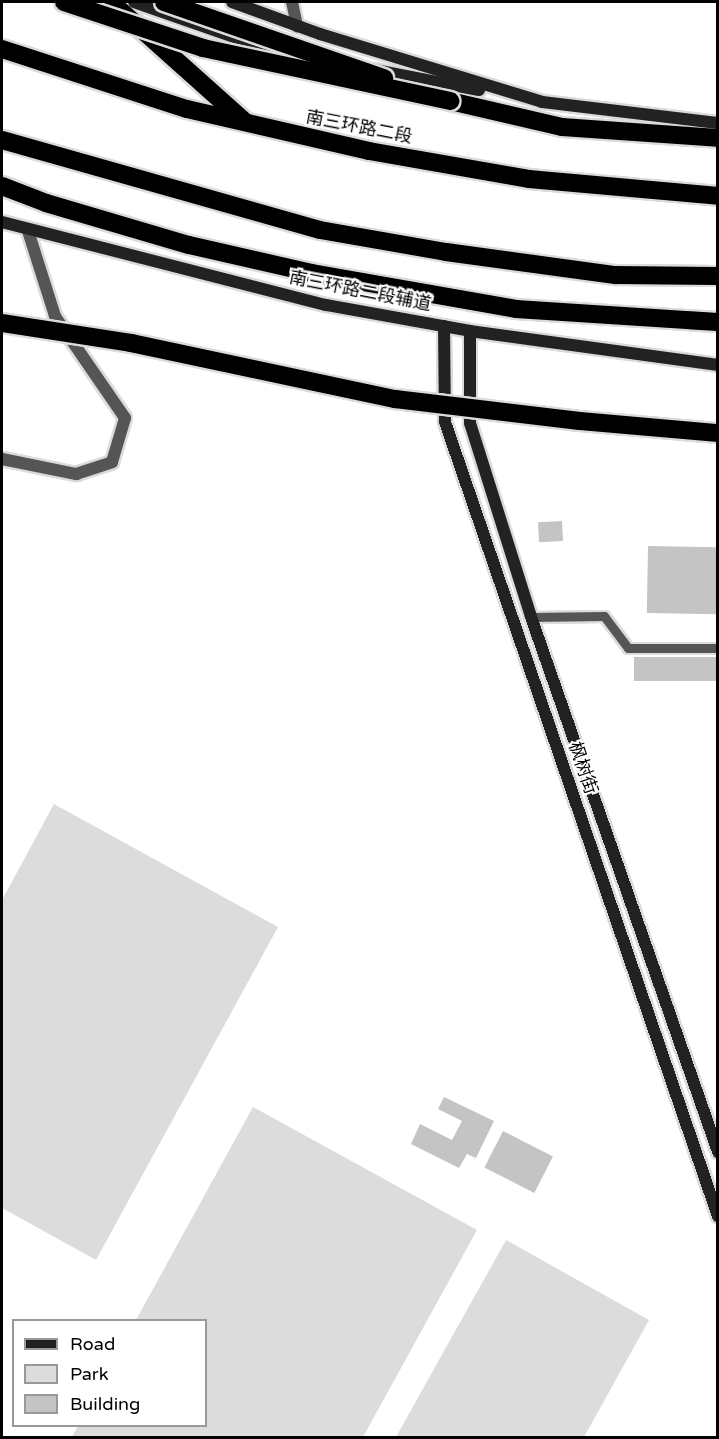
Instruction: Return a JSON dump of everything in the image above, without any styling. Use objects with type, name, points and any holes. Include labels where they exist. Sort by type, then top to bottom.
[{"type":"highway","points":[[64,2],[202,48],[562,127],[717,138]]},
{"type":"highway","points":[[111,2],[248,125]]},
{"type":"highway","points":[[164,2],[450,101]]},
{"type":"highway","name":"南三环路二段","points":[[2,49],[187,109],[248,125],[369,151],[529,179],[717,196]]},
{"type":"highway","points":[[2,140],[320,230],[446,252],[615,276],[717,276]]},
{"type":"highway","points":[[2,186],[46,203],[189,245],[312,273],[516,309],[717,322]]},
{"type":"highway","points":[[2,323],[132,343],[395,399],[580,421],[717,433]]},
{"type":"street","points":[[134,2],[271,50],[542,102],[717,123]]},
{"type":"street","points":[[232,2],[297,26],[542,102]]},
{"type":"street","points":[[292,2],[297,26]]},
{"type":"street","name":"南三环路二段辅道","points":[[2,222],[28,231],[326,305],[470,331],[717,364]]},
{"type":"street","points":[[2,459],[76,474],[112,462],[125,418],[55,315],[28,231]]},
{"type":"street","name":"枫树街","points":[[444,326],[445,422],[717,1216]]},
{"type":"street","name":"枫树街","points":[[470,331],[470,423],[531,617],[717,1152]]},
{"type":"lane","points":[[531,617],[604,616],[628,648],[717,648]]},
{"type":"green space","points":[[54,804],[278,927],[96,1260],[2,1208],[2,900]]},
{"type":"green space","points":[[253,1107],[477,1230],[363,1437],[72,1437],[77,1427],[207,1427],[207,1319],[137,1319]]},
{"type":"green space","points":[[506,1240],[649,1320],[584,1437],[396,1437]]},
{"type":"building","points":[[562,521],[563,541],[539,542],[538,522]]},
{"type":"building","points":[[648,546],[718,547],[717,614],[647,613]]},
{"type":"building","points":[[634,657],[718,657],[718,681],[634,681]]},
{"type":"building","points":[[444,1097],[494,1121],[476,1158],[467,1154],[459,1168],[411,1144],[420,1124],[452,1140],[462,1121],[438,1109]]},
{"type":"building","points":[[503,1131],[553,1156],[534,1193],[484,1168]]}]
